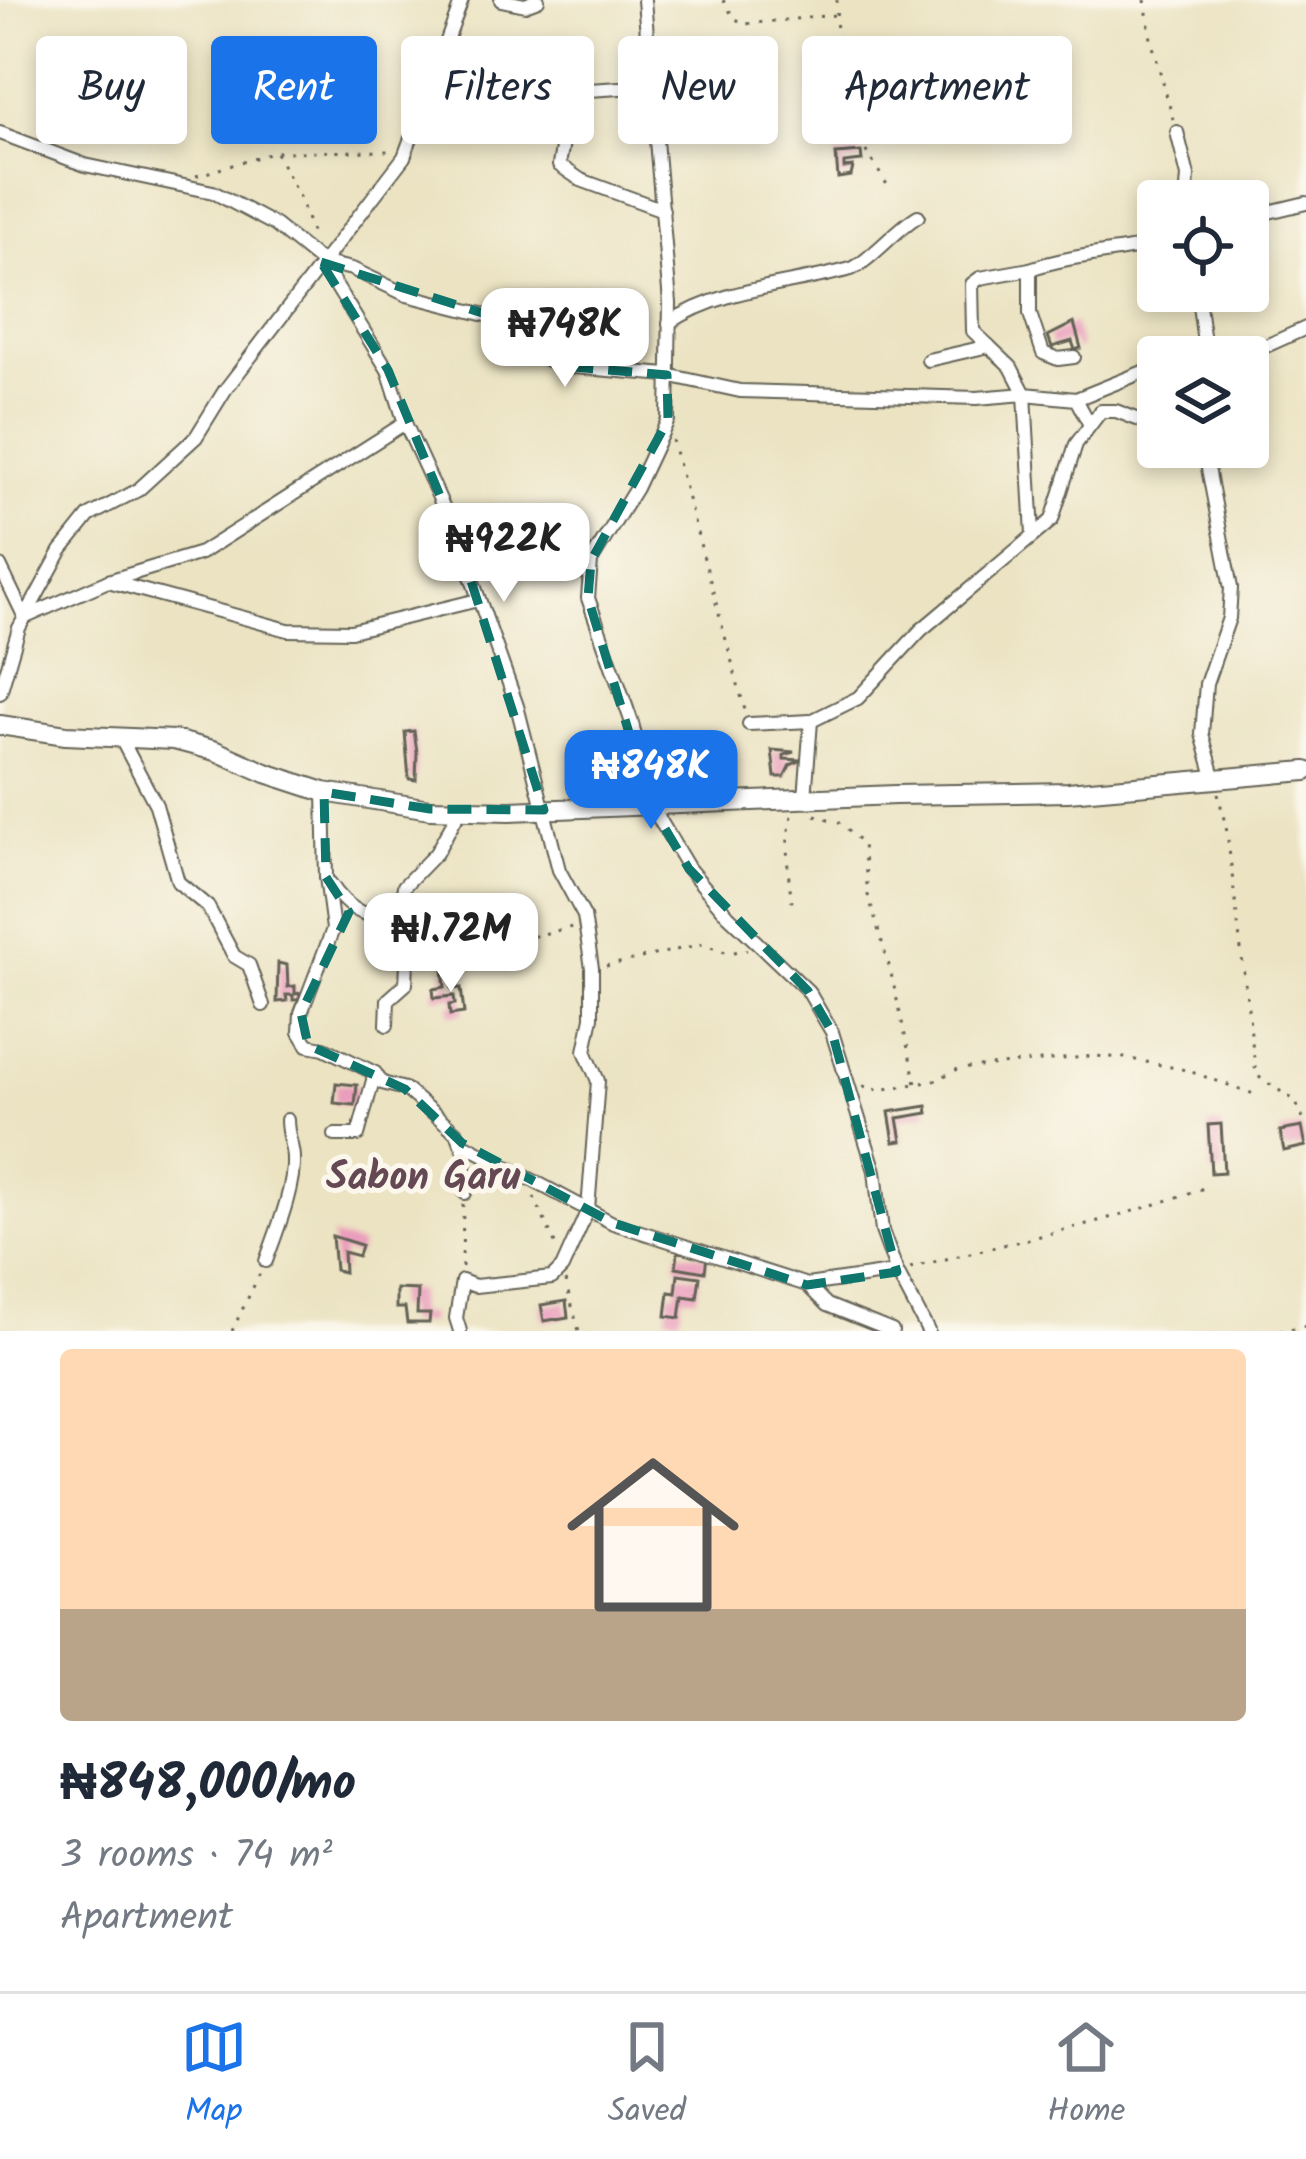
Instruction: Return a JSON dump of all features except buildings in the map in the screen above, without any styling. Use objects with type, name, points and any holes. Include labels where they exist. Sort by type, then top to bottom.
[{"type":"street","points":[[0,693],[25,618],[53,562],[89,516],[138,490],[196,437],[225,390],[321,262],[374,201],[407,149],[462,0]]},
{"type":"street","points":[[502,0],[525,5],[538,0]]},
{"type":"street","points":[[644,0],[647,36]]},
{"type":"street","points":[[618,88],[572,91],[559,165],[581,180],[663,210]]},
{"type":"street","points":[[1177,132],[1188,180]]},
{"type":"street","points":[[0,133],[85,165],[177,182],[242,205],[321,262],[388,370],[405,423],[457,537],[517,706],[559,870],[586,924],[592,1017],[585,1051],[598,1081],[588,1210],[562,1268],[552,1278],[475,1286],[462,1281],[456,1318],[460,1331]]},
{"type":"street","points":[[657,144],[670,323],[668,420],[636,488],[591,561],[588,598],[632,723],[651,805],[689,869],[808,991],[832,1032],[875,1171],[882,1232],[928,1331]]},
{"type":"street","points":[[1269,212],[1306,203]]},
{"type":"street","points":[[670,323],[691,309],[740,292],[857,268],[897,228],[918,216]]},
{"type":"street","points":[[1033,534],[1024,394],[1011,367],[973,331],[972,284],[1058,259],[1137,248]]},
{"type":"street","points":[[321,262],[352,269],[407,296],[498,319],[544,358],[562,366],[667,375],[740,391],[977,398],[1024,394],[1076,399],[1137,374]]},
{"type":"street","points":[[1030,269],[1030,314],[1043,353],[1058,359],[1074,357]]},
{"type":"street","points":[[1269,345],[1306,328]]},
{"type":"street","points":[[928,360],[989,346]]},
{"type":"street","points":[[1076,399],[1090,425]]},
{"type":"street","points":[[749,724],[812,721],[858,698],[921,630],[1052,520],[1076,444],[1106,409],[1137,420]]},
{"type":"street","points":[[25,618],[109,581],[201,553],[405,423]]},
{"type":"street","points":[[1208,468],[1231,588],[1229,618],[1206,684],[1203,718],[1202,734],[1215,779]]},
{"type":"street","points":[[0,566],[25,618]]},
{"type":"street","points":[[109,581],[289,630],[351,631],[478,600]]},
{"type":"street","points":[[798,799],[812,721]]},
{"type":"street","points":[[0,725],[66,735],[174,740],[324,792],[460,809],[1068,792],[1306,772]]},
{"type":"street","points":[[120,737],[156,805],[178,882],[208,907],[234,956],[249,965],[263,1005]]},
{"type":"street","points":[[324,792],[333,929]]},
{"type":"street","points":[[387,1025],[388,1000],[406,984],[404,886],[436,853],[460,809]]},
{"type":"street","points":[[326,877],[351,910],[368,915],[393,911],[401,903]]},
{"type":"street","points":[[351,910],[333,929],[301,1013],[300,1032],[308,1045],[375,1073],[382,1083],[405,1089],[457,1132],[462,1143],[613,1223],[807,1285],[897,1272]]},
{"type":"street","points":[[335,1135],[358,1135],[375,1073]]},
{"type":"street","points":[[266,1261],[283,1209],[293,1155],[286,1140],[287,1120]]},
{"type":"street","points":[[457,1132],[465,1152],[465,1193]]},
{"type":"street","points":[[807,1285],[826,1305],[892,1331]]},
{"type":"path","points":[[722,0],[734,18],[745,24],[836,15]]},
{"type":"path","points":[[837,0],[853,131],[888,186]]},
{"type":"path","points":[[1145,0],[1177,132]]},
{"type":"path","points":[[177,182],[275,152],[350,154],[407,149]]},
{"type":"path","points":[[275,152],[299,197],[321,262]]},
{"type":"path","points":[[668,420],[689,514],[749,724]]},
{"type":"path","points":[[1215,779],[1227,832],[1256,1075],[1295,1101],[1306,1125]]},
{"type":"path","points":[[792,903],[786,859],[798,799]]},
{"type":"path","points":[[798,799],[812,814],[842,823],[863,844],[868,896],[887,955],[916,1084]]},
{"type":"path","points":[[510,942],[586,924]]},
{"type":"path","points":[[592,968],[634,957],[657,958],[703,944],[728,953],[746,951],[756,941]]},
{"type":"path","points":[[844,1069],[859,1084],[878,1090],[934,1081],[958,1069],[1095,1056],[1186,1070],[1254,1094]]},
{"type":"path","points":[[462,1281],[460,1228],[465,1193],[510,1170]]},
{"type":"path","points":[[897,1272],[1036,1240],[1209,1186]]},
{"type":"path","points":[[232,1331],[266,1261]]},
{"type":"path","points":[[1279,1331],[1306,1326]]},
{"type":"highlighted area","points":[[321,262],[498,318],[562,366],[667,375],[668,420],[591,561],[588,598],[651,805],[689,869],[808,991],[832,1032],[897,1272],[807,1285],[613,1223],[462,1143],[405,1089],[308,1045],[301,1013],[349,912],[326,877],[324,792],[430,809],[544,810],[457,537],[388,370]]},
{"type":"district","name":"Sabon Garu","points":[[423,1179]]}]
